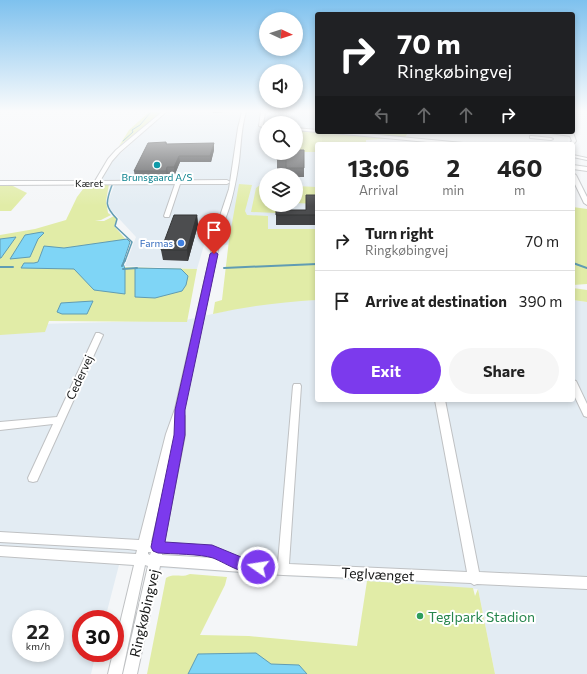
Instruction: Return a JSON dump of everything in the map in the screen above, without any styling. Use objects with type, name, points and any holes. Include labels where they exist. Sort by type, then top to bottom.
[{"type":"street","points":[[96,183],[110,160],[127,143]]},
{"type":"street","name":"Ringkøbingvej","points":[[221,222],[221,210],[227,182],[238,143]]},
{"type":"street","name":"Ringkøbingvej","points":[[115,674],[143,545],[171,434],[180,410],[221,222],[227,204],[237,156],[238,143]]},
{"type":"street","points":[[575,156],[587,159]]},
{"type":"street","points":[[575,167],[587,169]]},
{"type":"street","points":[[167,216],[178,182]]},
{"type":"street","name":"Kæret","points":[[0,183],[227,182]]},
{"type":"street","points":[[576,187],[587,203]]},
{"type":"street","name":"Cedervej","points":[[33,478],[99,335]]},
{"type":"street","points":[[282,569],[297,386]]},
{"type":"street","points":[[575,387],[587,414]]},
{"type":"street","points":[[440,402],[474,579]]},
{"type":"street","name":"Ringkøbingvej","points":[[130,674],[158,547],[180,435],[180,410]]},
{"type":"street","points":[[0,426],[60,420]]},
{"type":"street","name":"Teglvænget","points":[[0,537],[143,545],[212,552],[246,566]]},
{"type":"street","name":"Teglvænget","points":[[0,551],[282,569],[587,583]]},
{"type":"shaded area","points":[[132,143],[259,143],[259,160],[303,160],[303,143],[315,143],[315,244],[204,245],[197,269],[125,266],[136,237],[110,209],[108,201],[115,184],[98,184],[113,160]]},
{"type":"shaded area","points":[[315,300],[315,402],[575,402],[575,300],[587,302],[587,674],[495,674],[478,589],[119,565],[107,610],[72,610],[72,662],[94,662],[91,674],[0,674],[0,307],[39,324],[186,320],[265,302]]},
{"type":"green space","points":[[303,143],[315,143],[315,152],[303,152]]},
{"type":"green space","points":[[109,184],[106,201],[108,213],[111,215],[95,221],[104,221],[114,216],[117,220],[114,226],[128,242],[119,267],[197,269],[187,322],[49,321],[45,332],[0,335],[0,258],[16,237],[0,239],[0,235],[35,229],[66,220],[77,197],[86,185]]},
{"type":"green space","points":[[239,184],[252,185],[245,211],[247,215],[268,216],[268,229],[315,229],[315,300],[265,305],[213,314],[215,302],[222,300],[229,240]]},
{"type":"green space","points":[[0,185],[11,185],[27,193],[11,211],[0,211]]},
{"type":"green space","points":[[259,186],[259,212],[276,213],[251,212],[256,188]]},
{"type":"green space","points":[[303,186],[315,187],[315,204],[303,203]]},
{"type":"green space","points":[[575,207],[587,209],[587,284],[575,285]]},
{"type":"green space","points":[[575,288],[587,290],[587,302],[575,300]]},
{"type":"green space","points":[[190,574],[227,577],[225,585],[200,635],[249,636],[357,646],[367,581],[473,588],[475,596],[478,589],[495,674],[147,674],[166,578]]},
{"type":"water","points":[[42,232],[44,233],[38,239],[30,257],[10,259],[25,235]]},
{"type":"water","points":[[16,237],[1,258],[0,258],[0,239]]},
{"type":"water","points":[[127,239],[130,242],[123,263],[125,269],[125,294],[94,290],[74,269],[21,268],[24,263],[38,262],[44,246],[64,248]]},
{"type":"water","points":[[135,268],[181,269],[188,276],[186,285],[182,291],[155,298],[135,297]]},
{"type":"water","points":[[93,301],[87,314],[62,314],[57,312],[61,303]]},
{"type":"water","points":[[256,653],[271,664],[299,665],[307,674],[188,674],[198,654]]},
{"type":"building","name":"Brunsgaard A/S","points":[[148,143],[214,143],[210,156],[179,156],[174,167],[167,167],[166,171],[134,171]]},
{"type":"building","points":[[304,150],[304,168],[286,168],[286,160],[303,160]]},
{"type":"building","points":[[306,195],[315,195],[315,215],[276,215],[276,212],[303,212],[303,210],[306,210]]},
{"type":"building","points":[[174,215],[197,215],[187,250],[161,250]]},
{"type":"waterway","points":[[112,185],[108,196],[108,207],[117,219],[115,226],[132,242],[125,261]]},
{"type":"waterway","points":[[122,266],[125,260]]},
{"type":"waterway","points":[[224,268],[315,264]]},
{"type":"waterway","points":[[575,264],[587,268]]},
{"type":"waterway","points":[[0,267],[13,267]]},
{"type":"waterway","points":[[123,269],[137,268]]},
{"type":"place","name":"Brunsgaard A/S","points":[[157,165]]},
{"type":"place","name":"Farmas","points":[[181,243]]},
{"type":"place","name":"Teglpark Stadion","points":[[420,616]]},
{"type":"route","points":[[214,254],[180,410],[180,435],[158,547],[212,552],[246,566],[258,567]]}]
